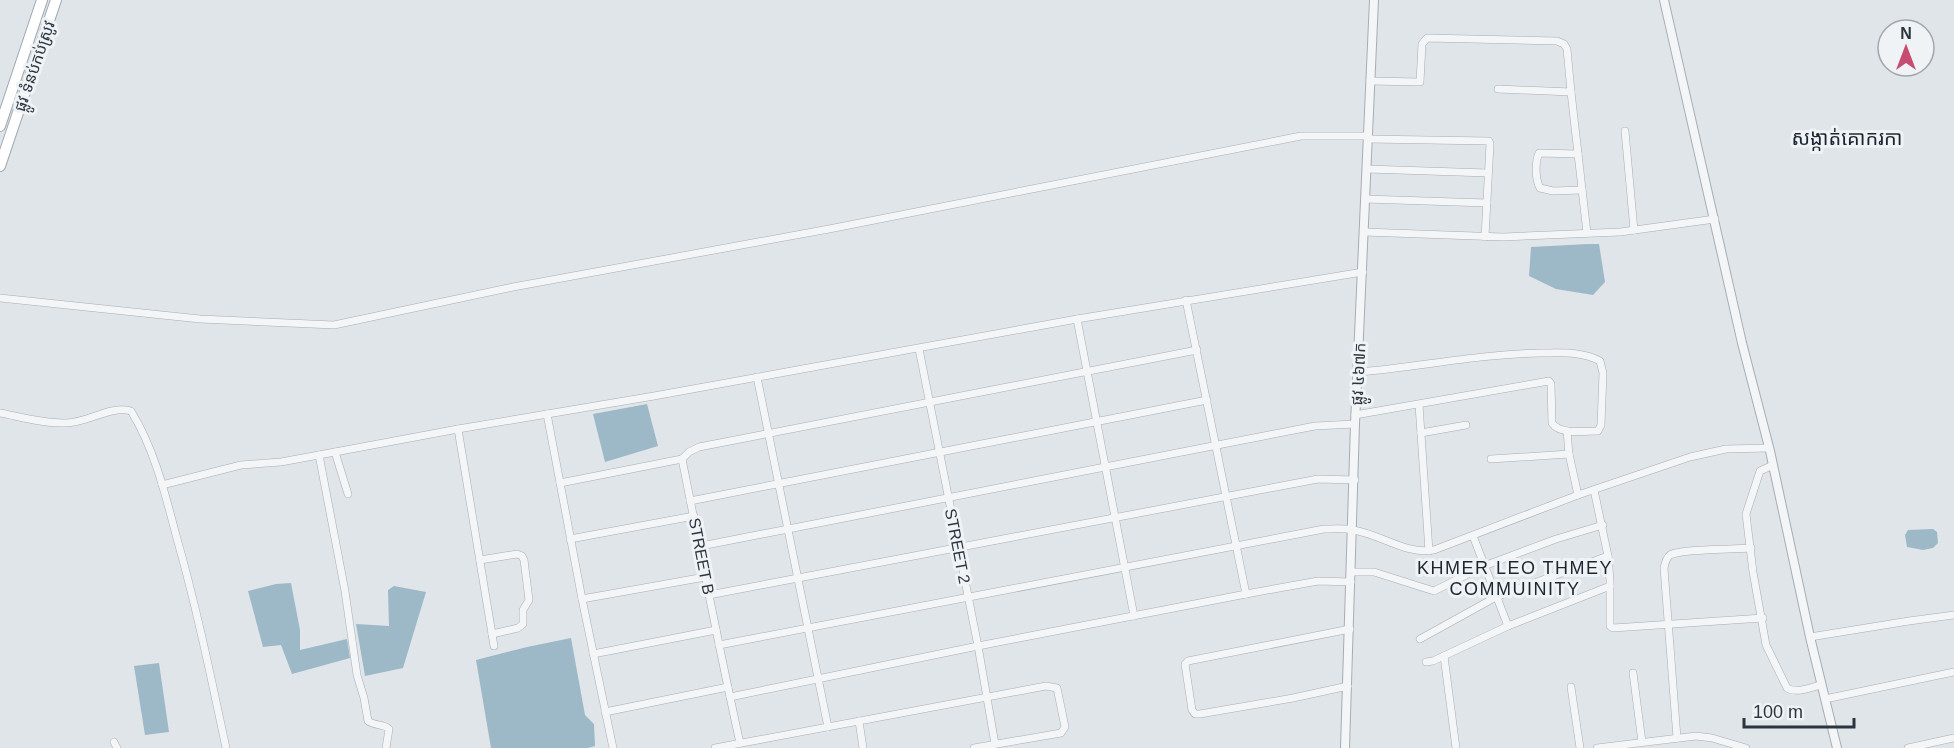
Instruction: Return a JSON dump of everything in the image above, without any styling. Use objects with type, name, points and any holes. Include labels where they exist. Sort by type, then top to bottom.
[{"type":"main road","name":"ផ្លូវ ទំនប់កប់ស្រូវ","points":[[0,123],[42,0]]},
{"type":"main road","name":"ផ្លូវ ទំនប់កប់ស្រូវ","points":[[0,166],[56,0]]},
{"type":"street","name":"ផ្លូវ ៤៦៧ក","points":[[1346,748],[1355,420],[1374,0]]},
{"type":"street","points":[[1664,0],[1837,748]]},
{"type":"street","points":[[1370,81],[1420,82],[1422,44],[1427,38],[1557,41],[1564,44],[1567,49],[1587,233]]},
{"type":"street","points":[[1498,89],[1571,92]]},
{"type":"street","points":[[0,123],[14,124]]},
{"type":"street","points":[[1625,130],[1634,230]]},
{"type":"street","points":[[0,298],[200,319],[334,325],[513,287],[829,229],[1301,136],[1489,141],[1485,237]]},
{"type":"street","points":[[1578,154],[1539,153],[1536,162],[1537,185],[1546,190],[1582,190]]},
{"type":"street","points":[[1366,169],[1488,172]]},
{"type":"street","points":[[1365,199],[1487,203]]},
{"type":"street","points":[[1364,232],[1485,237],[1634,230],[1715,219]]},
{"type":"street","points":[[162,485],[241,465],[281,462],[1077,319],[1363,272]]},
{"type":"street","points":[[1186,300],[1246,594]]},
{"type":"street","points":[[1077,319],[1134,616]]},
{"type":"street","name":"STREET 2","points":[[920,349],[969,597],[995,744]]},
{"type":"street","points":[[560,483],[682,459],[699,447],[1197,350]]},
{"type":"street","points":[[700,546],[1549,381],[1552,423],[1555,427],[1567,431],[1598,431],[1601,425],[1603,373],[1600,361],[1574,353],[1503,354],[1358,372]]},
{"type":"street","points":[[757,377],[828,728]]},
{"type":"street","points":[[690,501],[1207,400]]},
{"type":"street","points":[[1419,405],[1429,551]]},
{"type":"street","points":[[0,413],[65,423],[82,422],[117,410],[131,411],[141,426],[162,485],[188,577],[226,748]]},
{"type":"street","points":[[547,414],[613,748]]},
{"type":"street","points":[[1421,433],[1466,425]]},
{"type":"street","points":[[458,429],[494,646]]},
{"type":"street","points":[[1567,431],[1569,454],[1578,495]]},
{"type":"street","points":[[719,645],[1324,529],[1353,530],[1392,544],[1429,551],[1578,495],[1690,457],[1726,448],[1769,448]]},
{"type":"street","points":[[335,452],[348,494]]},
{"type":"street","points":[[319,454],[345,591],[357,675],[368,721],[387,726],[389,729],[386,748]]},
{"type":"street","points":[[1491,459],[1569,454]]},
{"type":"street","name":"STREET B","points":[[682,459],[741,743]]},
{"type":"street","points":[[1773,465],[1760,471],[1746,514],[1766,645],[1787,688],[1791,691],[1821,685]]},
{"type":"street","points":[[709,595],[1318,479],[1355,480]]},
{"type":"street","points":[[1594,490],[1608,556],[1610,623],[1613,628],[1763,618]]},
{"type":"street","points":[[570,539],[694,516]]},
{"type":"street","points":[[730,697],[978,646],[1246,594],[1374,572],[1434,591],[1484,566],[1556,539],[1603,525]]},
{"type":"street","points":[[1473,536],[1508,626]]},
{"type":"street","points":[[1677,738],[1664,568],[1666,561],[1671,555],[1751,548]]},
{"type":"street","points":[[480,560],[517,554],[524,560],[529,600],[524,610],[523,624],[518,628],[492,634]]},
{"type":"street","points":[[1420,639],[1496,597],[1608,556]]},
{"type":"street","points":[[582,599],[705,577]]},
{"type":"street","points":[[1426,662],[1508,626],[1610,586]]},
{"type":"street","points":[[1810,638],[1954,615]]},
{"type":"street","points":[[1348,686],[1293,698],[1195,714],[1192,710],[1185,664],[1188,661],[1350,628]]},
{"type":"street","points":[[593,654],[716,630]]},
{"type":"street","points":[[1443,656],[1456,748]]},
{"type":"street","points":[[1825,699],[1954,672]]},
{"type":"street","points":[[1633,673],[1642,742]]},
{"type":"street","points":[[715,748],[1046,686],[1057,688],[1065,727],[1061,733],[974,748]]},
{"type":"street","points":[[605,712],[728,687]]},
{"type":"street","points":[[1571,687],[1580,748]]},
{"type":"street","points":[[859,721],[863,748]]},
{"type":"street","points":[[1597,748],[1642,742],[1652,745],[1677,738],[1696,736],[1746,748]]},
{"type":"street","points":[[1908,748],[1954,738]]},
{"type":"water","points":[[1599,244],[1605,282],[1593,295],[1556,289],[1529,276],[1531,247]]},
{"type":"water","points":[[647,404],[658,446],[605,462],[593,414]]},
{"type":"water","points":[[1933,529],[1937,532],[1938,543],[1933,548],[1923,550],[1907,547],[1905,535],[1908,530]]},
{"type":"water","points":[[291,583],[300,630],[300,650],[347,639],[350,658],[292,674],[281,645],[263,647],[248,591]]},
{"type":"water","points":[[394,586],[426,592],[403,668],[365,676],[356,624],[389,626],[388,590]]},
{"type":"water","points":[[571,638],[585,715],[594,724],[595,746],[588,748],[491,748],[476,660]]},
{"type":"water","points":[[159,663],[169,732],[145,735],[134,666]]},
{"type":"district","name":"សង្កាត់គោករកា","points":[[1847,138]]},
{"type":"district","name":"KHMER LEO THMEY COMMUINITY","points":[[1515,578]]}]
